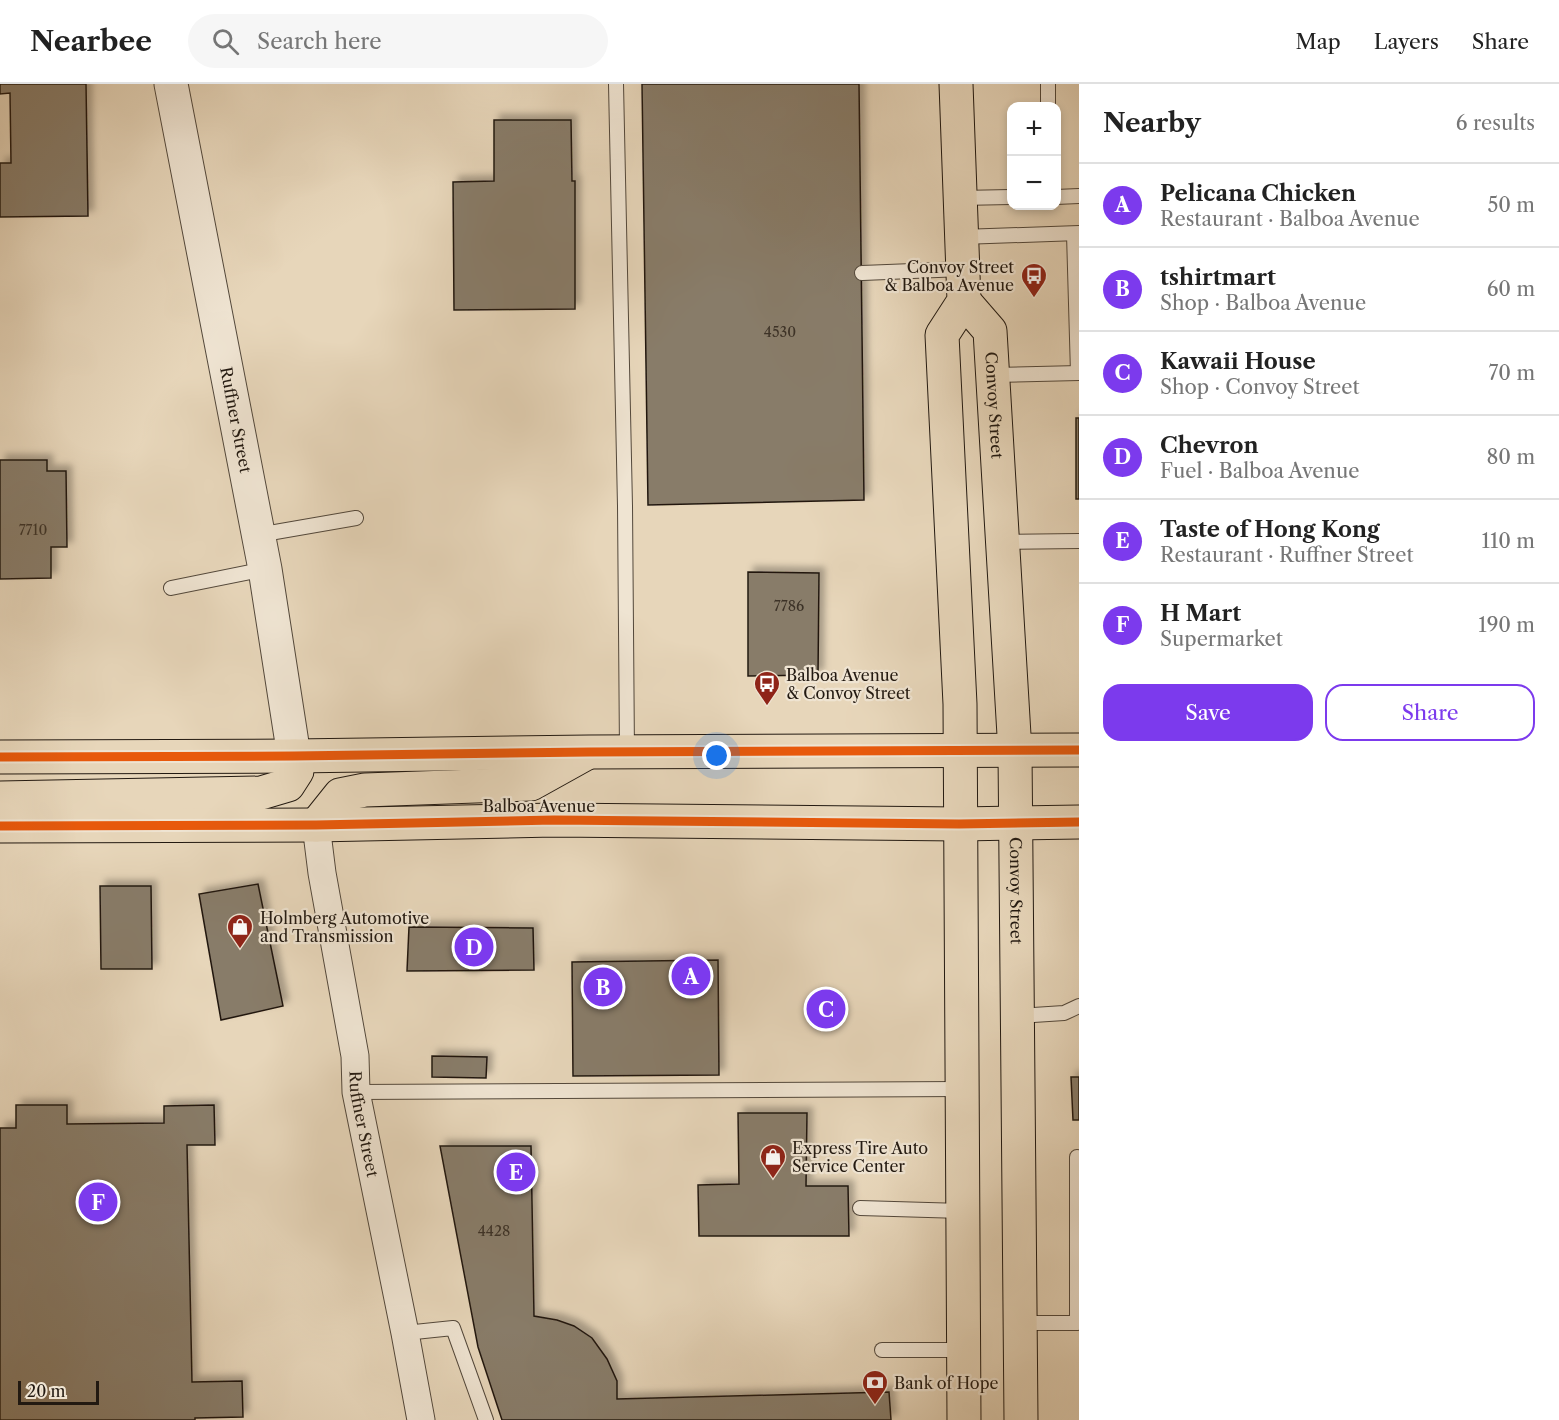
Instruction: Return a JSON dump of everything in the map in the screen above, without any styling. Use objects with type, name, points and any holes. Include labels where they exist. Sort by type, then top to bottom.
[{"type":"main road","points":[[956,84],[963,285],[942,335],[960,695],[964,1420]]},
{"type":"main road","name":"Convoy Street","points":[[963,285],[990,330],[1015,752],[1021,1420]]},
{"type":"main road","points":[[0,757],[1079,750]]},
{"type":"main road","points":[[316,825],[340,795],[365,790],[531,784],[589,752]]},
{"type":"main road","points":[[0,798],[261,793],[288,785],[297,771],[294,756]]},
{"type":"main road","name":"Balboa Avenue","points":[[0,826],[316,825],[554,820],[959,824],[1079,822]]},
{"type":"street","name":"Ruffner Street","points":[[171,84],[265,569],[294,756]]},
{"type":"street","name":"Ruffner Street","points":[[316,825],[322,873],[355,1056],[356,1092],[421,1420]]},
{"type":"lane","points":[[616,84],[626,506],[627,752]]},
{"type":"lane","points":[[1048,84],[1048,102]]},
{"type":"lane","points":[[1061,197],[1079,196]]},
{"type":"lane","points":[[960,198],[1007,197]]},
{"type":"lane","points":[[961,237],[1076,233],[1079,373],[993,375]]},
{"type":"lane","points":[[862,273],[963,285]]},
{"type":"lane","points":[[258,535],[356,518]]},
{"type":"lane","points":[[1003,542],[1079,541]]},
{"type":"lane","points":[[171,588],[265,569]]},
{"type":"lane","points":[[1018,1016],[1064,1013],[1079,1006]]},
{"type":"lane","points":[[356,1092],[961,1089]]},
{"type":"lane","points":[[1020,1323],[1077,1323],[1077,1157]]},
{"type":"lane","points":[[860,1208],[962,1211]]},
{"type":"lane","points":[[405,1333],[453,1328],[486,1420]]},
{"type":"lane","points":[[882,1350],[963,1350]]},
{"type":"building","points":[[0,84],[86,84],[88,216],[0,217],[0,163],[11,163],[10,93],[0,94]]},
{"type":"building","points":[[642,84],[859,84],[864,500],[648,505]]},
{"type":"building","points":[[494,120],[571,120],[572,181],[575,181],[575,309],[454,310],[453,182],[494,181]]},
{"type":"building","points":[[1076,418],[1079,418],[1079,499],[1076,499]]},
{"type":"building","points":[[0,460],[47,460],[47,471],[66,471],[67,547],[51,547],[51,578],[0,579]]},
{"type":"building","points":[[748,572],[819,573],[818,675],[748,676]]},
{"type":"building","name":"Holmberg Automotive and Transmission","points":[[258,884],[283,1006],[221,1020],[199,894]]},
{"type":"building","points":[[100,886],[151,886],[152,969],[101,969]]},
{"type":"building","points":[[409,927],[533,928],[534,970],[407,971]]},
{"type":"building","points":[[718,960],[719,1075],[573,1076],[572,962]]},
{"type":"building","points":[[432,1056],[487,1057],[486,1078],[432,1077]]},
{"type":"building","points":[[1071,1077],[1079,1077],[1079,1120],[1073,1120]]},
{"type":"building","points":[[16,1105],[67,1105],[67,1124],[164,1123],[164,1106],[214,1105],[215,1145],[187,1145],[192,1382],[242,1381],[243,1417],[195,1418],[195,1420],[0,1420],[0,1128],[16,1128]]},
{"type":"building","points":[[738,1113],[807,1113],[806,1186],[848,1186],[849,1236],[699,1236],[698,1185],[739,1184]]},
{"type":"building","points":[[440,1146],[531,1146],[534,1316],[574,1326],[592,1338],[607,1359],[617,1381],[617,1399],[889,1392],[891,1420],[502,1420],[478,1347]]},
{"type":"cycle path","points":[[0,757],[1079,750]]},
{"type":"cycle path","points":[[0,826],[316,825],[554,820],[959,824],[1079,822]]},
{"type":"place","name":"Convoy Street & Balboa Avenue","points":[[1034,299]]},
{"type":"place","name":"Balboa Avenue & Convoy Street","points":[[767,707]]},
{"type":"place","name":"Chevron","points":[[474,947]]},
{"type":"place","name":"Holmberg Automotive and Transmission","points":[[240,950]]},
{"type":"place","name":"Pelicana Chicken","points":[[691,976]]},
{"type":"place","name":"tshirtmart","points":[[603,987]]},
{"type":"place","name":"Kawaii House","points":[[826,1009]]},
{"type":"place","name":"Taste of Hong Kong","points":[[516,1172]]},
{"type":"place","name":"Express Tire Auto Service Center","points":[[773,1180]]},
{"type":"place","name":"H Mart","points":[[98,1202]]},
{"type":"place","name":"Bank of Hope","points":[[875,1406]]}]
